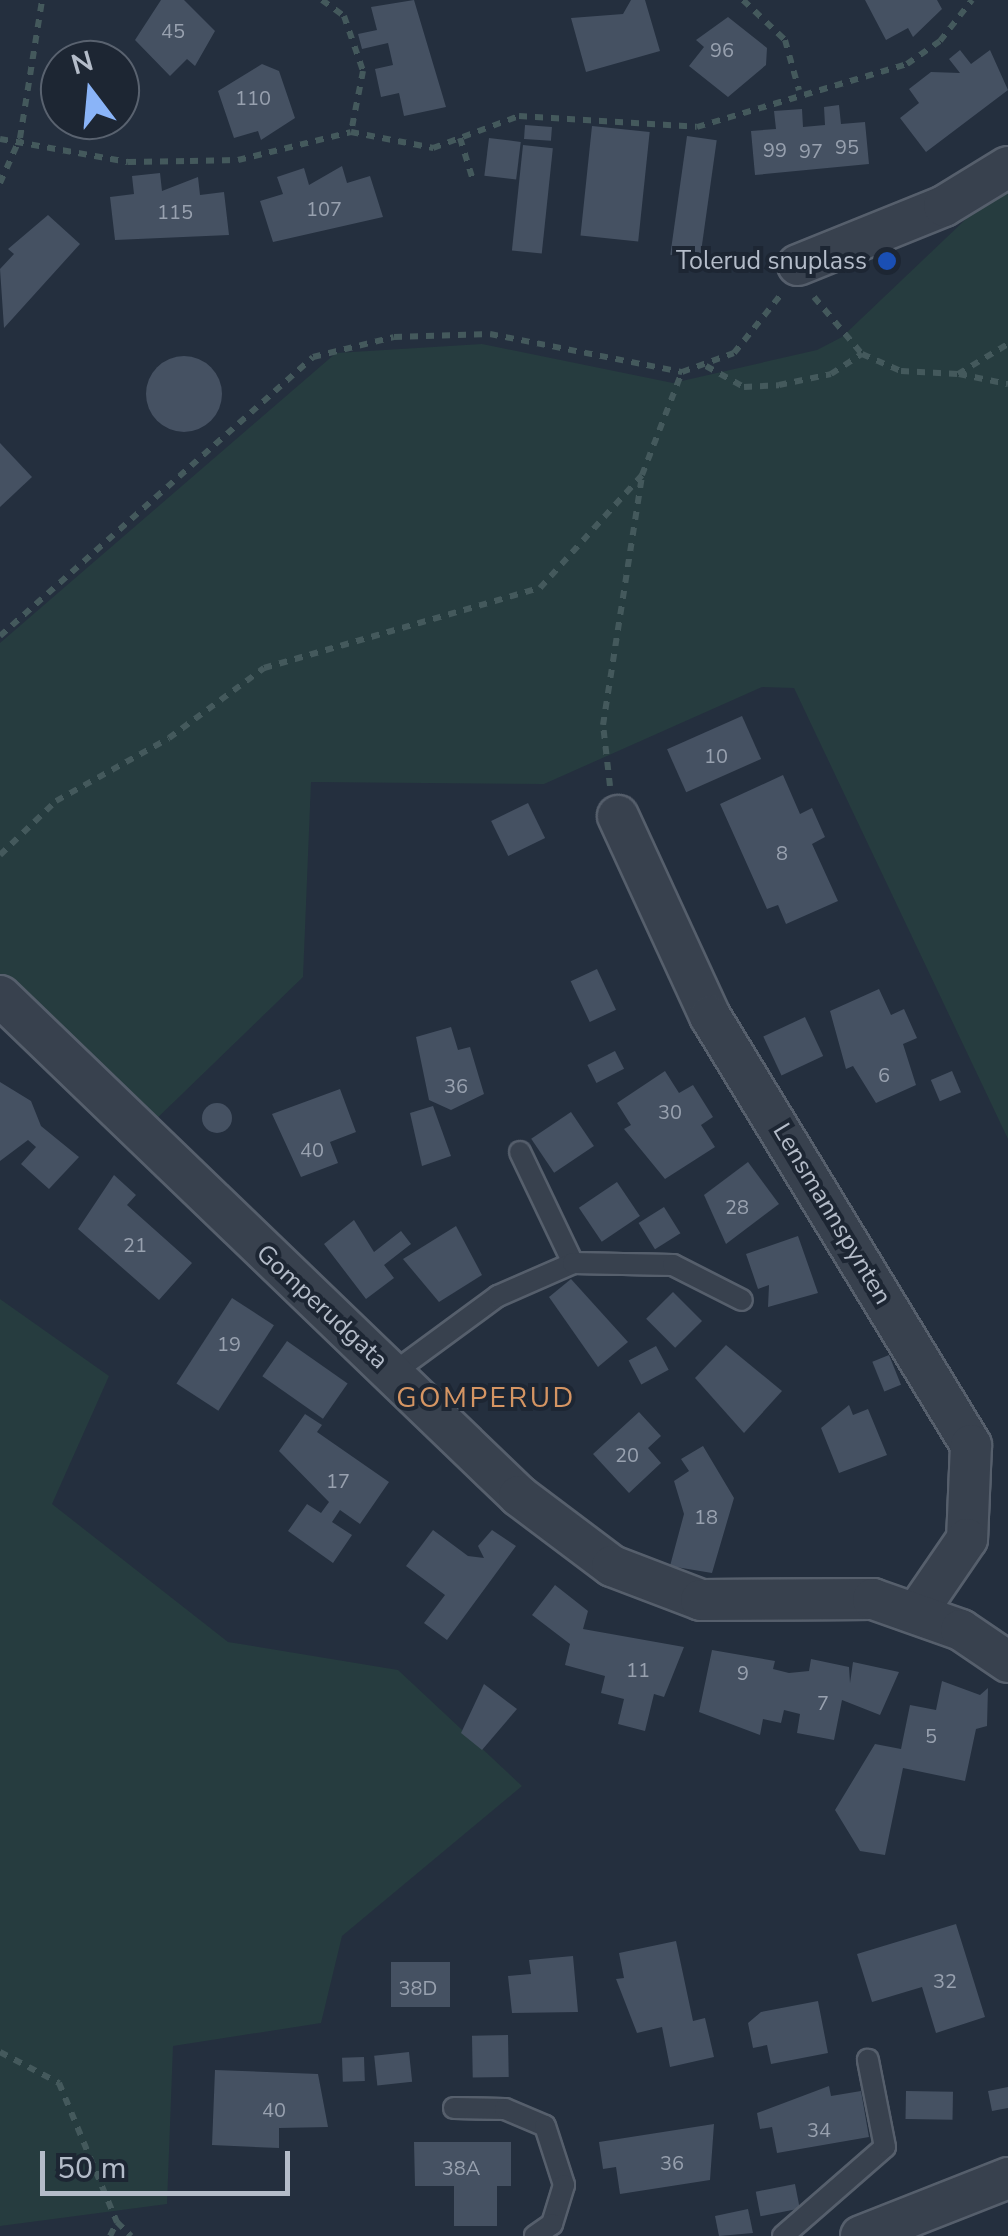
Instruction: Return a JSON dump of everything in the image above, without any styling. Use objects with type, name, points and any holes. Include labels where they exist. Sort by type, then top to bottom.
[{"type":"street","points":[[798,265],[944,206],[1008,168]]},
{"type":"street","name":"Lensmannspynten","points":[[618,816],[710,1016],[971,1445],[966,1539],[917,1612]]},
{"type":"street","name":"Gomperudgata","points":[[0,996],[519,1496],[612,1566],[701,1600],[827,1596],[917,1612],[1008,1662]]},
{"type":"street","points":[[861,2236],[1008,2178]]},
{"type":"lane","points":[[520,1152],[573,1262]]},
{"type":"lane","points":[[393,1373],[498,1296],[573,1262],[673,1265],[742,1300]]},
{"type":"lane","points":[[783,2236],[885,2146],[868,2060]]},
{"type":"lane","points":[[454,2108],[504,2109],[545,2126],[564,2185],[552,2224],[534,2236]]},
{"type":"path","points":[[0,183],[20,138],[42,0]]},
{"type":"path","points":[[322,0],[344,16],[363,71],[351,132]]},
{"type":"path","points":[[743,0],[785,40],[799,90]]},
{"type":"path","points":[[0,139],[20,138],[128,162],[190,161],[238,160],[351,132],[433,148],[518,116],[697,127],[799,90],[907,64],[940,41],[972,0]]},
{"type":"path","points":[[460,138],[474,180]]},
{"type":"path","points":[[0,636],[277,382],[335,349],[490,334],[682,372],[706,366],[760,330],[798,265],[862,354],[901,372],[958,374],[1008,384]]},
{"type":"path","points":[[958,374],[1008,344]]},
{"type":"path","points":[[706,366],[744,387],[779,386],[821,378],[862,354]]},
{"type":"path","points":[[618,816],[603,725],[642,475],[682,372]]},
{"type":"path","points":[[0,855],[56,800],[169,738],[264,668],[540,588],[642,475]]},
{"type":"path","points":[[0,2052],[58,2083],[117,2222],[131,2236]]},
{"type":"path","points":[[110,2236],[117,2222]]},
{"type":"green space","points":[[1008,179],[1008,1139],[794,688],[762,687],[544,784],[311,782],[303,977],[149,1126],[0,988],[0,643],[336,353],[482,344],[673,383],[817,350],[842,337]]},
{"type":"green space","points":[[0,1299],[109,1376],[52,1504],[228,1642],[398,1670],[522,1786],[342,1936],[321,2023],[173,2046],[167,2204],[0,2226]]},
{"type":"building","points":[[161,0],[184,0],[215,31],[195,66],[187,59],[170,76],[140,45],[140,40],[135,40]]},
{"type":"building","points":[[414,0],[446,107],[404,116],[399,93],[381,97],[375,69],[393,65],[388,43],[362,49],[358,34],[377,30],[371,7]]},
{"type":"building","points":[[631,0],[645,0],[660,51],[586,72],[571,18],[623,14]]},
{"type":"building","points":[[865,0],[937,0],[942,9],[913,37],[908,28],[886,40]]},
{"type":"building","points":[[728,17],[767,48],[766,65],[728,97],[689,66],[704,47],[696,40]]},
{"type":"building","points":[[960,50],[971,64],[990,50],[1008,90],[926,152],[900,118],[919,103],[909,89],[931,72],[960,73],[949,59]]},
{"type":"building","points":[[262,64],[279,71],[295,118],[261,140],[258,131],[234,138],[218,91]]},
{"type":"building","points":[[839,105],[841,124],[865,122],[869,164],[755,175],[751,131],[776,129],[774,111],[802,109],[803,127],[825,125],[824,107]]},
{"type":"building","points":[[525,125],[552,127],[551,141],[524,139]]},
{"type":"building","points":[[592,126],[650,132],[638,241],[581,235]]},
{"type":"building","points":[[687,136],[717,140],[700,259],[670,255]]},
{"type":"building","points":[[489,138],[521,142],[516,180],[484,176]]},
{"type":"building","points":[[523,145],[553,148],[542,254],[512,250]]},
{"type":"building","points":[[342,166],[347,183],[370,176],[383,217],[273,242],[260,201],[283,194],[277,177],[304,168],[309,185]]},
{"type":"building","points":[[160,173],[162,191],[198,177],[200,195],[224,192],[229,235],[115,240],[110,197],[134,194],[132,176]]},
{"type":"building","points":[[48,215],[80,244],[4,328],[0,269],[14,254],[8,249]]},
{"type":"building","points":[[184,356],[211,367],[222,394],[211,421],[184,432],[157,421],[146,394],[157,367]]},
{"type":"building","points":[[0,443],[32,477],[0,507]]},
{"type":"building","points":[[742,716],[761,759],[686,792],[667,749]]},
{"type":"building","points":[[783,775],[800,814],[812,808],[825,837],[812,844],[838,901],[786,924],[778,905],[767,909],[720,804]]},
{"type":"building","points":[[528,803],[545,838],[508,856],[491,821]]},
{"type":"building","points":[[597,969],[616,1010],[590,1022],[571,981]]},
{"type":"building","points":[[879,989],[891,1015],[904,1009],[917,1038],[903,1044],[916,1085],[876,1103],[853,1066],[846,1069],[830,1011]]},
{"type":"building","points":[[805,1017],[823,1056],[781,1075],[763,1036]]},
{"type":"building","points":[[451,1027],[458,1050],[470,1047],[484,1094],[451,1110],[429,1100],[416,1037]]},
{"type":"building","points":[[615,1051],[624,1069],[596,1083],[587,1065]]},
{"type":"building","points":[[665,1071],[679,1093],[693,1085],[713,1117],[701,1125],[715,1147],[665,1179],[624,1129],[631,1125],[617,1103]]},
{"type":"building","points":[[952,1071],[961,1092],[940,1101],[931,1080]]},
{"type":"building","points":[[0,1082],[31,1101],[41,1126],[79,1157],[49,1189],[21,1164],[36,1147],[28,1140],[0,1161]]},
{"type":"building","points":[[340,1089],[356,1132],[330,1142],[338,1163],[301,1177],[272,1114]]},
{"type":"building","points":[[217,1103],[231,1112],[232,1118],[223,1132],[217,1133],[203,1124],[202,1118],[211,1104]]},
{"type":"building","points":[[433,1106],[451,1156],[422,1166],[410,1113]]},
{"type":"building","points":[[571,1112],[594,1146],[554,1173],[531,1139]]},
{"type":"building","points":[[748,1162],[779,1204],[726,1244],[704,1195]]},
{"type":"building","points":[[114,1175],[136,1195],[127,1205],[192,1263],[159,1300],[78,1229]]},
{"type":"building","points":[[617,1182],[640,1216],[602,1242],[579,1208]]},
{"type":"building","points":[[664,1207],[680,1233],[655,1249],[639,1223]]},
{"type":"building","points":[[354,1220],[374,1252],[401,1231],[411,1244],[384,1265],[394,1278],[366,1299],[324,1244]]},
{"type":"building","points":[[456,1226],[482,1275],[439,1302],[403,1259]]},
{"type":"building","points":[[798,1236],[818,1293],[768,1307],[769,1285],[758,1289],[746,1254]]},
{"type":"building","points":[[571,1279],[628,1342],[598,1367],[549,1297]]},
{"type":"building","points":[[673,1292],[702,1321],[675,1348],[646,1319]]},
{"type":"building","points":[[232,1298],[274,1325],[218,1411],[176,1384]]},
{"type":"building","points":[[287,1341],[348,1383],[323,1419],[262,1376]]},
{"type":"building","points":[[726,1345],[782,1391],[744,1433],[695,1378]]},
{"type":"building","points":[[656,1346],[669,1370],[641,1384],[629,1361]]},
{"type":"building","points":[[889,1355],[901,1385],[884,1391],[872,1362]]},
{"type":"building","points":[[849,1405],[853,1415],[868,1409],[887,1455],[839,1473],[821,1428]]},
{"type":"building","points":[[639,1412],[661,1436],[648,1448],[661,1463],[629,1493],[593,1454]]},
{"type":"building","points":[[305,1414],[322,1425],[317,1432],[389,1482],[360,1524],[340,1510],[332,1522],[352,1535],[333,1563],[288,1531],[307,1504],[321,1513],[329,1502],[279,1451]]},
{"type":"building","points":[[703,1446],[734,1498],[712,1573],[670,1566],[684,1514],[674,1481],[689,1471],[681,1459]]},
{"type":"building","points":[[433,1530],[468,1556],[484,1558],[478,1546],[492,1530],[516,1546],[447,1640],[424,1623],[445,1595],[406,1566]]},
{"type":"building","points":[[555,1585],[588,1611],[583,1629],[684,1647],[664,1697],[654,1694],[645,1731],[618,1724],[624,1699],[601,1693],[605,1676],[565,1665],[570,1644],[532,1615]]},
{"type":"building","points":[[712,1650],[775,1661],[773,1669],[789,1673],[809,1671],[811,1659],[849,1667],[850,1683],[853,1662],[899,1672],[880,1715],[842,1700],[834,1740],[797,1733],[800,1714],[784,1710],[781,1723],[763,1719],[760,1735],[699,1712]]},
{"type":"building","points":[[942,1681],[980,1695],[988,1688],[987,1726],[976,1729],[965,1781],[903,1768],[885,1855],[860,1851],[835,1810],[875,1744],[901,1749],[910,1705],[936,1710]]},
{"type":"building","points":[[484,1684],[517,1709],[482,1750],[461,1733]]},
{"type":"building","points":[[956,1924],[985,2017],[936,2033],[922,1987],[872,2002],[857,1954]]},
{"type":"building","points":[[676,1941],[693,2021],[705,2018],[714,2057],[670,2067],[662,2027],[637,2033],[616,1979],[624,1978],[619,1953]]},
{"type":"building","points":[[573,1956],[578,2012],[512,2013],[508,1976],[531,1974],[529,1960]]},
{"type":"building","points":[[391,1962],[450,1962],[450,2007],[391,2007]]},
{"type":"building","points":[[818,2001],[828,2053],[771,2064],[767,2045],[753,2048],[748,2023],[761,2012]]},
{"type":"building","points":[[508,2035],[509,2077],[473,2078],[472,2036]]},
{"type":"building","points":[[409,2052],[412,2082],[377,2085],[374,2056]]},
{"type":"building","points":[[364,2057],[365,2081],[343,2082],[342,2058]]},
{"type":"building","points":[[215,2070],[318,2074],[328,2127],[279,2128],[279,2148],[212,2145]]},
{"type":"building","points":[[829,2086],[831,2096],[861,2091],[869,2137],[777,2153],[772,2127],[760,2129],[757,2113]]},
{"type":"building","points":[[1008,2087],[1008,2108],[992,2111],[988,2091]]},
{"type":"building","points":[[906,2091],[953,2092],[953,2120],[906,2119]]},
{"type":"building","points":[[714,2124],[710,2180],[620,2194],[616,2167],[603,2169],[599,2142]]},
{"type":"building","points":[[414,2142],[511,2142],[511,2186],[497,2186],[497,2226],[454,2226],[454,2186],[415,2186]]},
{"type":"building","points":[[795,2184],[800,2209],[761,2216],[756,2192]]},
{"type":"building","points":[[748,2209],[753,2233],[719,2236],[715,2216]]},
{"type":"place","name":"Tolerud snuplass","points":[[887,261]]},
{"type":"district","name":"GOMPERUD","points":[[486,1398]]}]
